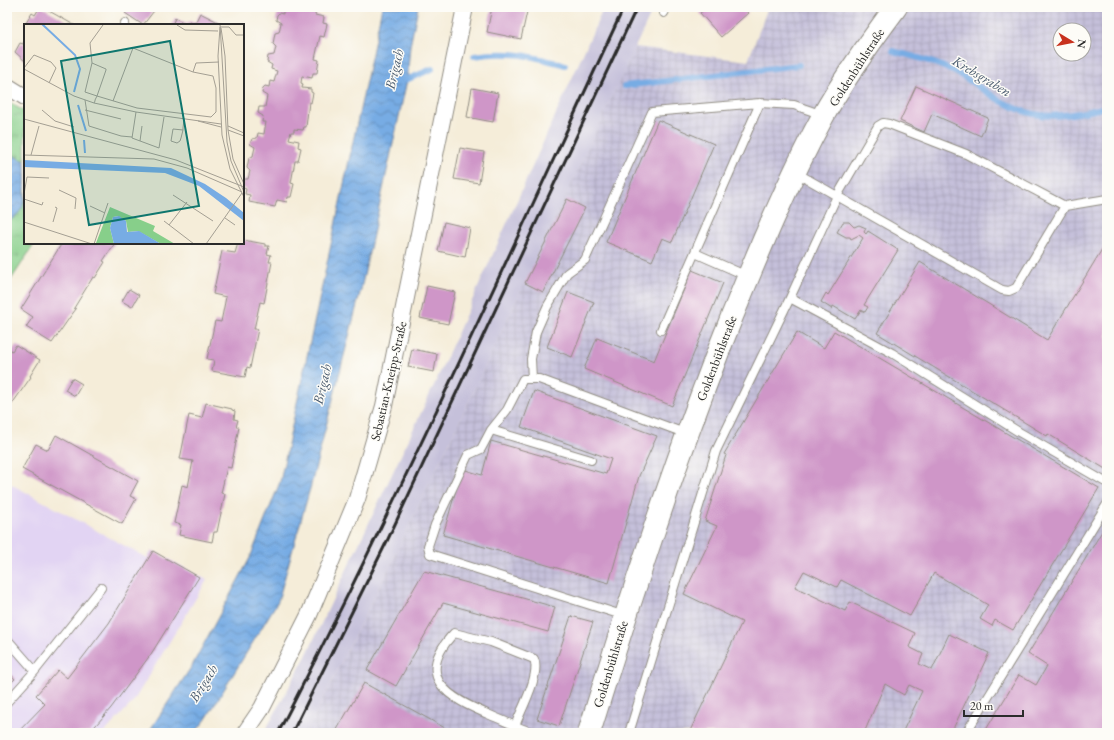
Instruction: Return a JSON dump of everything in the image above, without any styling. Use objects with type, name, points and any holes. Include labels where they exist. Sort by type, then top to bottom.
[{"type":"street","name":"Sebastian-Kneipp-Straße","points":[[245,733],[262,708],[309,615],[357,499],[384,406],[465,7]]},
{"type":"street","name":"Goldenbühlstraße","points":[[589,733],[625,616],[687,434],[748,277],[795,172],[824,115],[864,50],[896,7]]},
{"type":"street","points":[[7,86],[24,96]]},
{"type":"lane","points":[[532,379],[531,359],[536,332],[547,307],[567,273],[585,260],[652,112],[760,103],[794,105],[824,115]]},
{"type":"lane","points":[[661,330],[760,103]]},
{"type":"lane","points":[[629,733],[716,451],[790,298],[837,196],[878,126],[883,123],[966,154],[1064,206],[1107,200]]},
{"type":"lane","points":[[795,172],[1002,290],[1009,291],[1016,288],[1064,206]]},
{"type":"lane","points":[[695,253],[748,277]]},
{"type":"lane","points":[[790,298],[892,353],[1019,432],[1107,483]]},
{"type":"lane","points":[[625,616],[430,554],[428,546],[435,525],[468,455],[480,449],[506,410],[523,379],[539,379],[687,434]]},
{"type":"lane","points":[[492,430],[591,460]]},
{"type":"lane","points":[[966,733],[1107,504]]},
{"type":"lane","points":[[7,702],[35,671],[101,588]]},
{"type":"lane","points":[[515,726],[533,680],[536,664],[534,659],[491,642],[454,633],[445,643],[436,661],[439,683],[443,690],[464,704],[515,726],[535,733]]},
{"type":"lane","points":[[7,639],[35,671]]},
{"type":"shaded area","points":[[604,7],[654,7],[471,397],[392,561],[306,733],[264,733],[305,658],[436,381]]},
{"type":"shaded area","points":[[768,7],[1107,7],[1107,733],[306,733],[392,561],[471,397],[635,47],[748,61]]},
{"type":"shaded area","points":[[7,482],[147,558],[152,550],[207,580],[133,702],[104,733],[7,733]]},
{"type":"green space","points":[[7,101],[24,111],[24,161],[7,153]]},
{"type":"green space","points":[[24,180],[24,244],[34,244],[7,286],[7,223],[17,215]]},
{"type":"water","name":"Brigach","points":[[382,7],[418,7],[410,46],[407,80],[361,289],[311,485],[278,601],[206,719],[195,733],[148,733],[192,666],[250,558],[280,482]]},
{"type":"water","points":[[7,153],[24,161],[24,200],[21,210],[7,223]]},
{"type":"building","points":[[40,7],[42,7],[72,24],[26,23],[32,13],[35,15]]},
{"type":"building","points":[[128,7],[157,7],[144,24],[125,13]]},
{"type":"building","points":[[290,7],[316,7],[315,15],[324,17],[323,23],[327,24],[324,37],[320,36],[315,59],[319,60],[317,73],[313,73],[312,78],[302,76],[302,88],[311,89],[311,92],[313,93],[311,103],[309,102],[306,127],[304,127],[303,130],[294,129],[294,132],[291,132],[289,139],[299,141],[298,147],[301,148],[298,161],[295,161],[291,183],[294,184],[291,197],[288,197],[287,202],[277,200],[275,207],[249,202],[250,195],[245,194],[246,189],[244,188],[244,180],[248,179],[250,171],[247,168],[249,158],[253,156],[255,147],[250,144],[252,139],[257,138],[258,133],[264,134],[266,122],[262,122],[263,116],[258,113],[259,107],[265,107],[267,96],[262,93],[263,88],[265,86],[269,87],[270,81],[274,82],[277,71],[271,69],[272,65],[267,62],[268,56],[274,55],[276,47],[273,44],[275,33],[279,32],[281,23],[276,20],[277,15],[279,13],[283,14],[283,9],[289,10]]},
{"type":"building","points":[[492,7],[528,7],[521,39],[487,32]]},
{"type":"building","points":[[707,7],[742,7],[748,13],[721,37],[700,13]]},
{"type":"building","points":[[200,13],[222,24],[187,24],[189,21],[195,23]]},
{"type":"building","points":[[175,18],[187,24],[172,24]]},
{"type":"building","points":[[24,42],[24,60],[15,52],[20,43],[23,44]]},
{"type":"building","points":[[916,86],[988,118],[981,136],[932,114],[924,132],[900,121]]},
{"type":"building","points":[[472,88],[498,93],[493,122],[467,117]]},
{"type":"building","points":[[658,120],[714,144],[672,242],[662,238],[652,261],[606,242]]},
{"type":"building","points":[[460,148],[484,152],[479,183],[454,179]]},
{"type":"building","points":[[567,199],[585,208],[543,292],[525,283]]},
{"type":"building","points":[[444,222],[470,228],[465,257],[438,251]]},
{"type":"building","points":[[843,222],[849,222],[854,227],[859,225],[866,228],[864,232],[866,234],[868,231],[898,250],[864,305],[868,307],[865,312],[861,310],[855,319],[833,306],[832,309],[821,302],[826,293],[828,295],[863,238],[859,235],[851,239],[850,237],[846,237],[837,232]]},
{"type":"building","points":[[244,240],[265,244],[265,246],[269,246],[267,254],[271,255],[269,262],[272,262],[264,303],[260,302],[254,329],[258,329],[250,368],[247,367],[245,377],[212,371],[214,360],[207,359],[215,321],[221,322],[226,297],[213,294],[222,251],[235,253],[238,244],[244,244]]},
{"type":"building","points":[[1107,241],[1107,470],[1048,434],[1047,436],[877,333],[920,262],[1047,340]]},
{"type":"building","points":[[61,244],[114,244],[103,261],[105,262],[95,278],[93,277],[74,308],[76,309],[52,343],[26,327],[33,317],[21,309]]},
{"type":"building","points":[[692,270],[723,283],[672,406],[584,369],[597,338],[654,361]]},
{"type":"building","points":[[427,286],[455,292],[448,324],[420,318]]},
{"type":"building","points":[[129,289],[139,295],[132,307],[122,301]]},
{"type":"building","points":[[568,292],[594,302],[572,357],[547,347]]},
{"type":"building","points":[[834,331],[1099,488],[1013,630],[995,620],[992,626],[980,619],[988,605],[934,573],[910,616],[841,580],[837,587],[804,571],[795,587],[845,611],[850,602],[915,633],[909,647],[923,654],[919,664],[932,670],[949,634],[989,653],[951,733],[902,733],[922,691],[909,685],[904,695],[885,684],[864,733],[689,733],[742,622],[684,594],[717,526],[705,521],[726,455],[724,454],[797,332],[824,348]]},
{"type":"building","points":[[16,345],[40,360],[30,376],[31,377],[7,411],[7,348],[12,351]]},
{"type":"building","points":[[412,349],[437,354],[434,372],[408,367]]},
{"type":"building","points":[[72,378],[82,384],[75,396],[65,390]]},
{"type":"building","points":[[534,391],[657,436],[639,476],[609,583],[443,535],[462,469],[482,475],[491,441],[606,474],[611,459],[521,427]]},
{"type":"building","points":[[206,403],[235,411],[234,419],[238,420],[236,427],[239,427],[231,468],[227,467],[221,493],[225,494],[217,532],[214,532],[212,542],[179,535],[181,525],[174,523],[182,485],[188,487],[193,461],[180,459],[189,415],[202,418]]},
{"type":"building","points":[[56,435],[138,481],[130,496],[136,499],[122,524],[22,469],[36,444],[48,450]]},
{"type":"building","points":[[1107,523],[1107,733],[984,733],[1019,675],[1036,685],[1047,666],[1028,654]]},
{"type":"building","points":[[153,551],[199,577],[151,654],[111,708],[89,733],[17,733],[45,704],[36,695],[58,670],[67,678],[109,623]]},
{"type":"building","points":[[424,571],[555,607],[548,632],[443,603],[396,686],[367,670]]},
{"type":"building","points":[[571,616],[593,622],[559,726],[537,719]]},
{"type":"building","points":[[7,670],[15,679],[7,686]]},
{"type":"building","points":[[364,683],[454,733],[335,733]]},
{"type":"waterway","name":"Krebsgraben","points":[[893,51],[945,67],[1005,103],[1034,114],[1051,116],[1080,113],[1107,107]]},
{"type":"waterway","name":"Krebsgraben","points":[[474,56],[486,54],[520,55],[565,65]]},
{"type":"waterway","name":"Krebsgraben","points":[[624,86],[799,65]]},
{"type":"waterway","name":"Krebsgraben","points":[[401,82],[432,69]]},
{"type":"railway","points":[[278,733],[412,463],[624,7]]},
{"type":"railway","points":[[292,733],[388,539],[637,7]]}]
